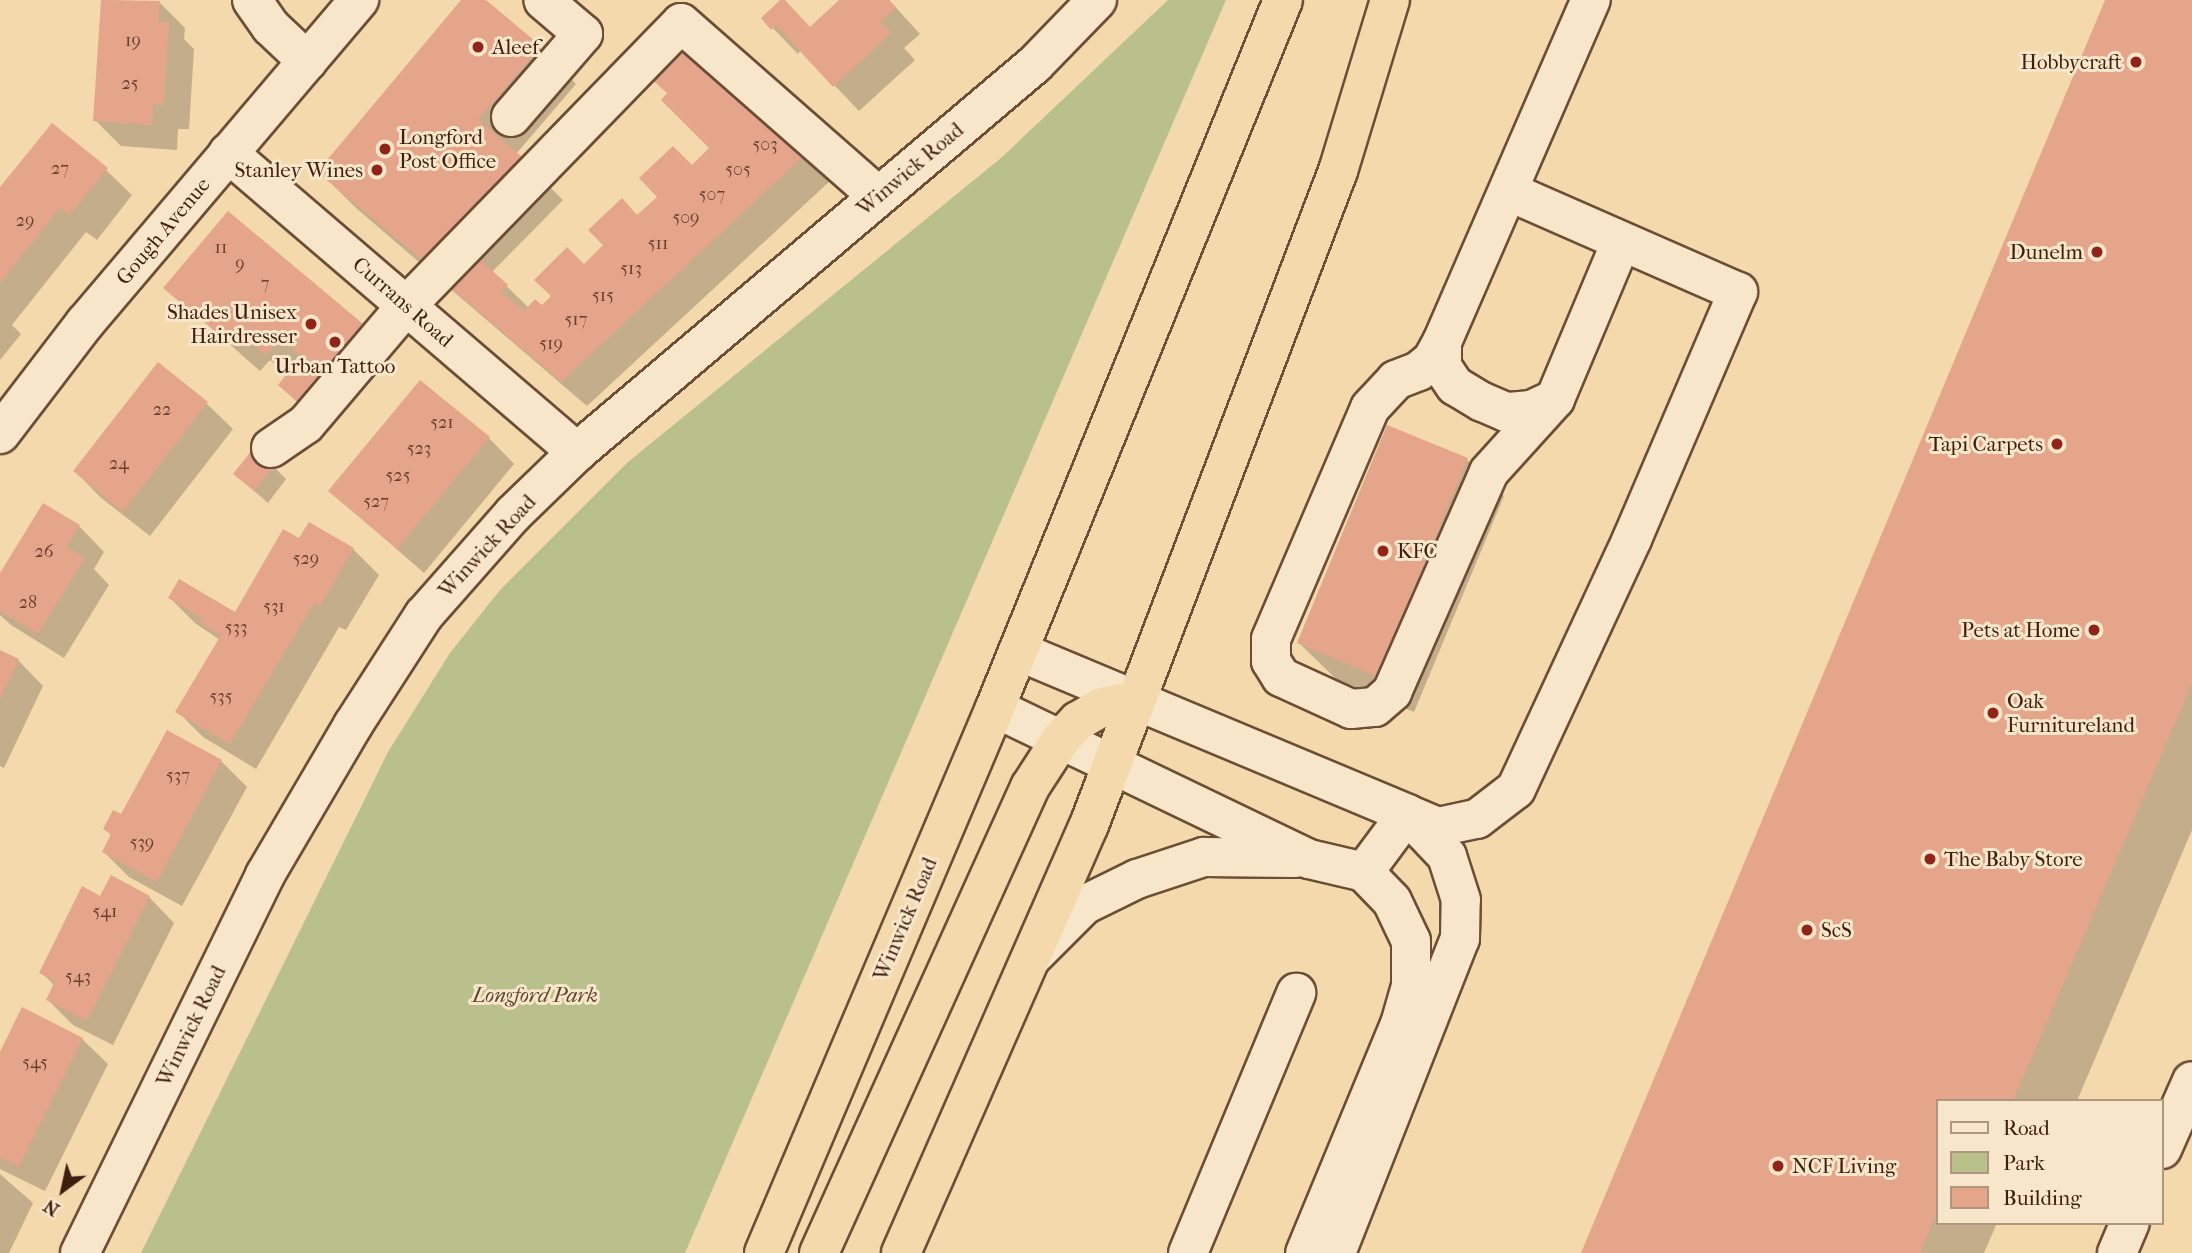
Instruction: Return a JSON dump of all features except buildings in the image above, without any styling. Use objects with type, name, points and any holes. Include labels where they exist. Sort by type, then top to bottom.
[{"type":"highway","name":"Winwick Road","points":[[764,1253],[995,708],[1283,0]]},
{"type":"highway","points":[[901,1253],[1088,825],[1338,171],[1390,0]]},
{"type":"highway","points":[[819,1253],[1030,787],[1061,739],[1078,721],[1102,706],[1136,700]]},
{"type":"street","points":[[252,0],[271,27],[307,61]]},
{"type":"street","name":"Gough Avenue","points":[[0,434],[85,323],[359,0]]},
{"type":"street","points":[[512,117],[583,34],[543,0]]},
{"type":"street","name":"Winwick Road","points":[[80,1253],[265,876],[359,713],[424,615],[463,568],[577,452],[1035,64],[1097,0]]},
{"type":"street","points":[[1591,0],[1510,192],[1442,342],[1432,360],[1419,371],[1396,380],[1370,408],[1271,639],[1271,661],[1282,677],[1352,709],[1375,707],[1392,692],[1489,472],[1555,399],[1621,242]]},
{"type":"street","points":[[271,448],[306,424],[407,305],[681,23],[878,196]]},
{"type":"street","name":"Currans Road","points":[[228,153],[577,452]]},
{"type":"street","points":[[1018,651],[1438,827],[1477,819],[1516,789],[1632,539],[1738,292],[1510,192]]},
{"type":"street","points":[[1442,342],[1442,367],[1455,386],[1482,402],[1506,412],[1531,410],[1555,399]]},
{"type":"street","points":[[995,708],[1309,859]]},
{"type":"street","points":[[1364,872],[1407,814]]},
{"type":"street","points":[[1336,1253],[1460,939],[1461,900],[1447,856],[1407,814]]},
{"type":"street","points":[[1031,958],[1084,905],[1137,879],[1204,857],[1309,859],[1364,872],[1392,901],[1411,941],[1411,986],[1400,1024],[1306,1253]]},
{"type":"street","points":[[1188,1253],[1296,993]]},
{"type":"street","points":[[2164,1144],[2192,1081]]},
{"type":"street","points":[[2117,1253],[2129,1225]]},
{"type":"green space","name":"Longford Park","points":[[1168,0],[1226,0],[685,1253],[141,1253],[388,752],[450,653],[500,590],[628,462],[1001,158]]},
{"type":"place","name":"Aleef","points":[[478,47]]},
{"type":"place","name":"Hobbycraft","points":[[2136,62]]},
{"type":"place","name":"Longford Post Office","points":[[385,149]]},
{"type":"place","name":"Stanley Wines","points":[[377,170]]},
{"type":"place","name":"Dunelm","points":[[2097,252]]},
{"type":"place","name":"Shades Unisex Hairdresser","points":[[311,324]]},
{"type":"place","name":"Urban Tattoo","points":[[335,342]]},
{"type":"place","name":"Tapi Carpets","points":[[2057,444]]},
{"type":"place","name":"KFC","points":[[1383,551]]},
{"type":"place","name":"Pets at Home","points":[[2094,630]]},
{"type":"place","name":"Oak Furnitureland","points":[[1993,713]]},
{"type":"place","name":"The Baby Store","points":[[1930,859]]},
{"type":"place","name":"ScS","points":[[1807,930]]},
{"type":"place","name":"NCF Living","points":[[1778,1166]]}]
